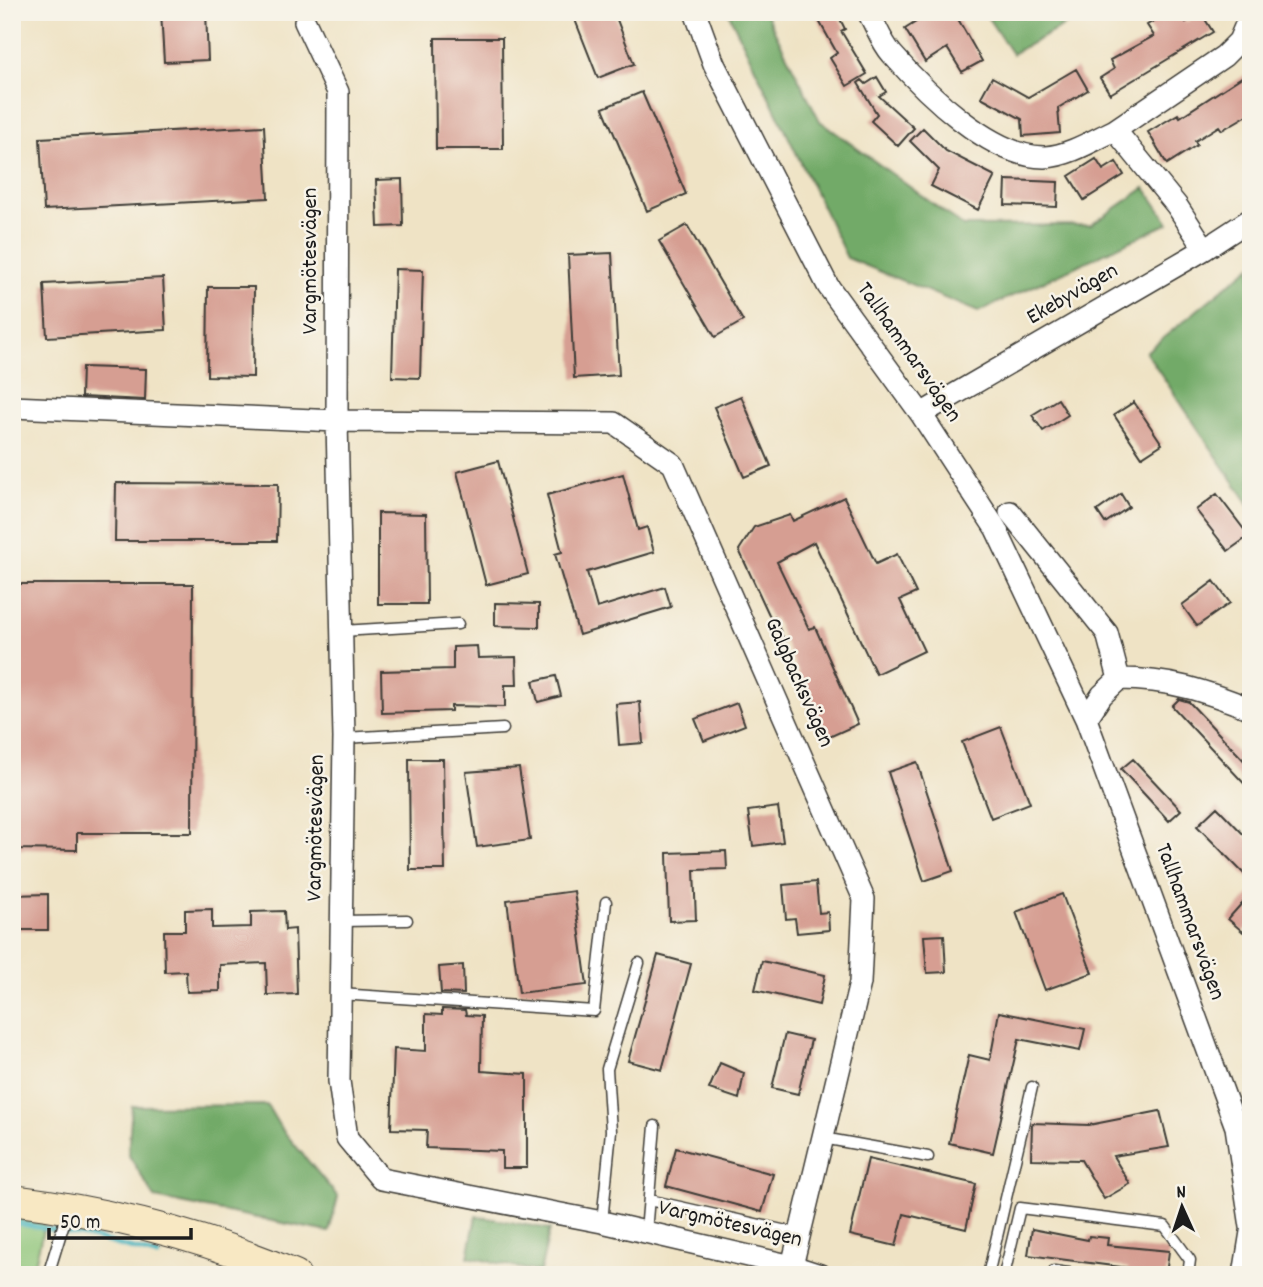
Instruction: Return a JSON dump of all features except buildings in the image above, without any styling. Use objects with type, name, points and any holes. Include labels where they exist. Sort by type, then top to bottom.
[{"type":"main road","points":[[12,1200],[69,1208],[244,1253],[295,1275]]},
{"type":"street","name":"Tallhammarsvägen","points":[[695,12],[714,64],[828,286],[921,414],[996,529],[1086,719],[1236,1127],[1251,1227]]},
{"type":"street","points":[[869,12],[891,53],[947,107],[997,146],[1044,157],[1066,152],[1115,130],[1224,56],[1239,41],[1251,13]]},
{"type":"street","name":"Vargmötesvägen","points":[[305,22],[338,92],[337,421],[344,738],[339,1082],[348,1138],[381,1179],[602,1222],[792,1266],[820,1275]]},
{"type":"street","points":[[1115,130],[1177,206],[1205,250]]},
{"type":"street","name":"Ekebyvägen","points":[[921,414],[1205,250],[1251,219]]},
{"type":"street","name":"Galgbacksvägen","points":[[12,407],[337,421],[614,423],[673,464],[864,899],[860,983],[792,1266]]},
{"type":"street","points":[[1010,512],[1107,633],[1119,679]]},
{"type":"street","points":[[1086,719],[1102,695],[1119,679],[1149,679],[1196,687],[1251,709]]},
{"type":"street","points":[[1244,1275],[1251,1232]]},
{"type":"lane","points":[[342,631],[458,624]]},
{"type":"lane","points":[[344,738],[503,729]]},
{"type":"lane","points":[[340,994],[594,1012],[606,902]]},
{"type":"lane","points":[[341,921],[407,920]]},
{"type":"lane","points":[[602,1222],[611,1132],[607,1069],[639,963]]},
{"type":"lane","points":[[988,1275],[1032,1087]]},
{"type":"lane","points":[[646,1232],[655,1126]]},
{"type":"lane","points":[[823,1138],[928,1157]]},
{"type":"lane","points":[[649,1200],[800,1234]]},
{"type":"lane","points":[[48,1275],[69,1208]]},
{"type":"lane","points":[[1004,1275],[1020,1208],[1165,1226],[1190,1260],[1188,1275]]},
{"type":"lane","points":[[1054,1271],[1082,1275]]},
{"type":"green space","points":[[728,12],[765,12],[820,121],[963,226],[1091,225],[1145,188],[1169,223],[978,312],[847,258]]},
{"type":"green space","points":[[984,12],[1089,12],[1012,54]]},
{"type":"green space","points":[[1251,266],[1251,507],[1146,352]]},
{"type":"green space","points":[[267,1105],[280,1127],[338,1197],[329,1232],[155,1198],[128,1154],[132,1106]]},
{"type":"green space","points":[[476,1216],[550,1229],[540,1272],[468,1257]]},
{"type":"green space","points":[[12,1218],[45,1223],[32,1275],[12,1275]]},
{"type":"waterway","points":[[12,1222],[94,1238],[158,1256]]}]
